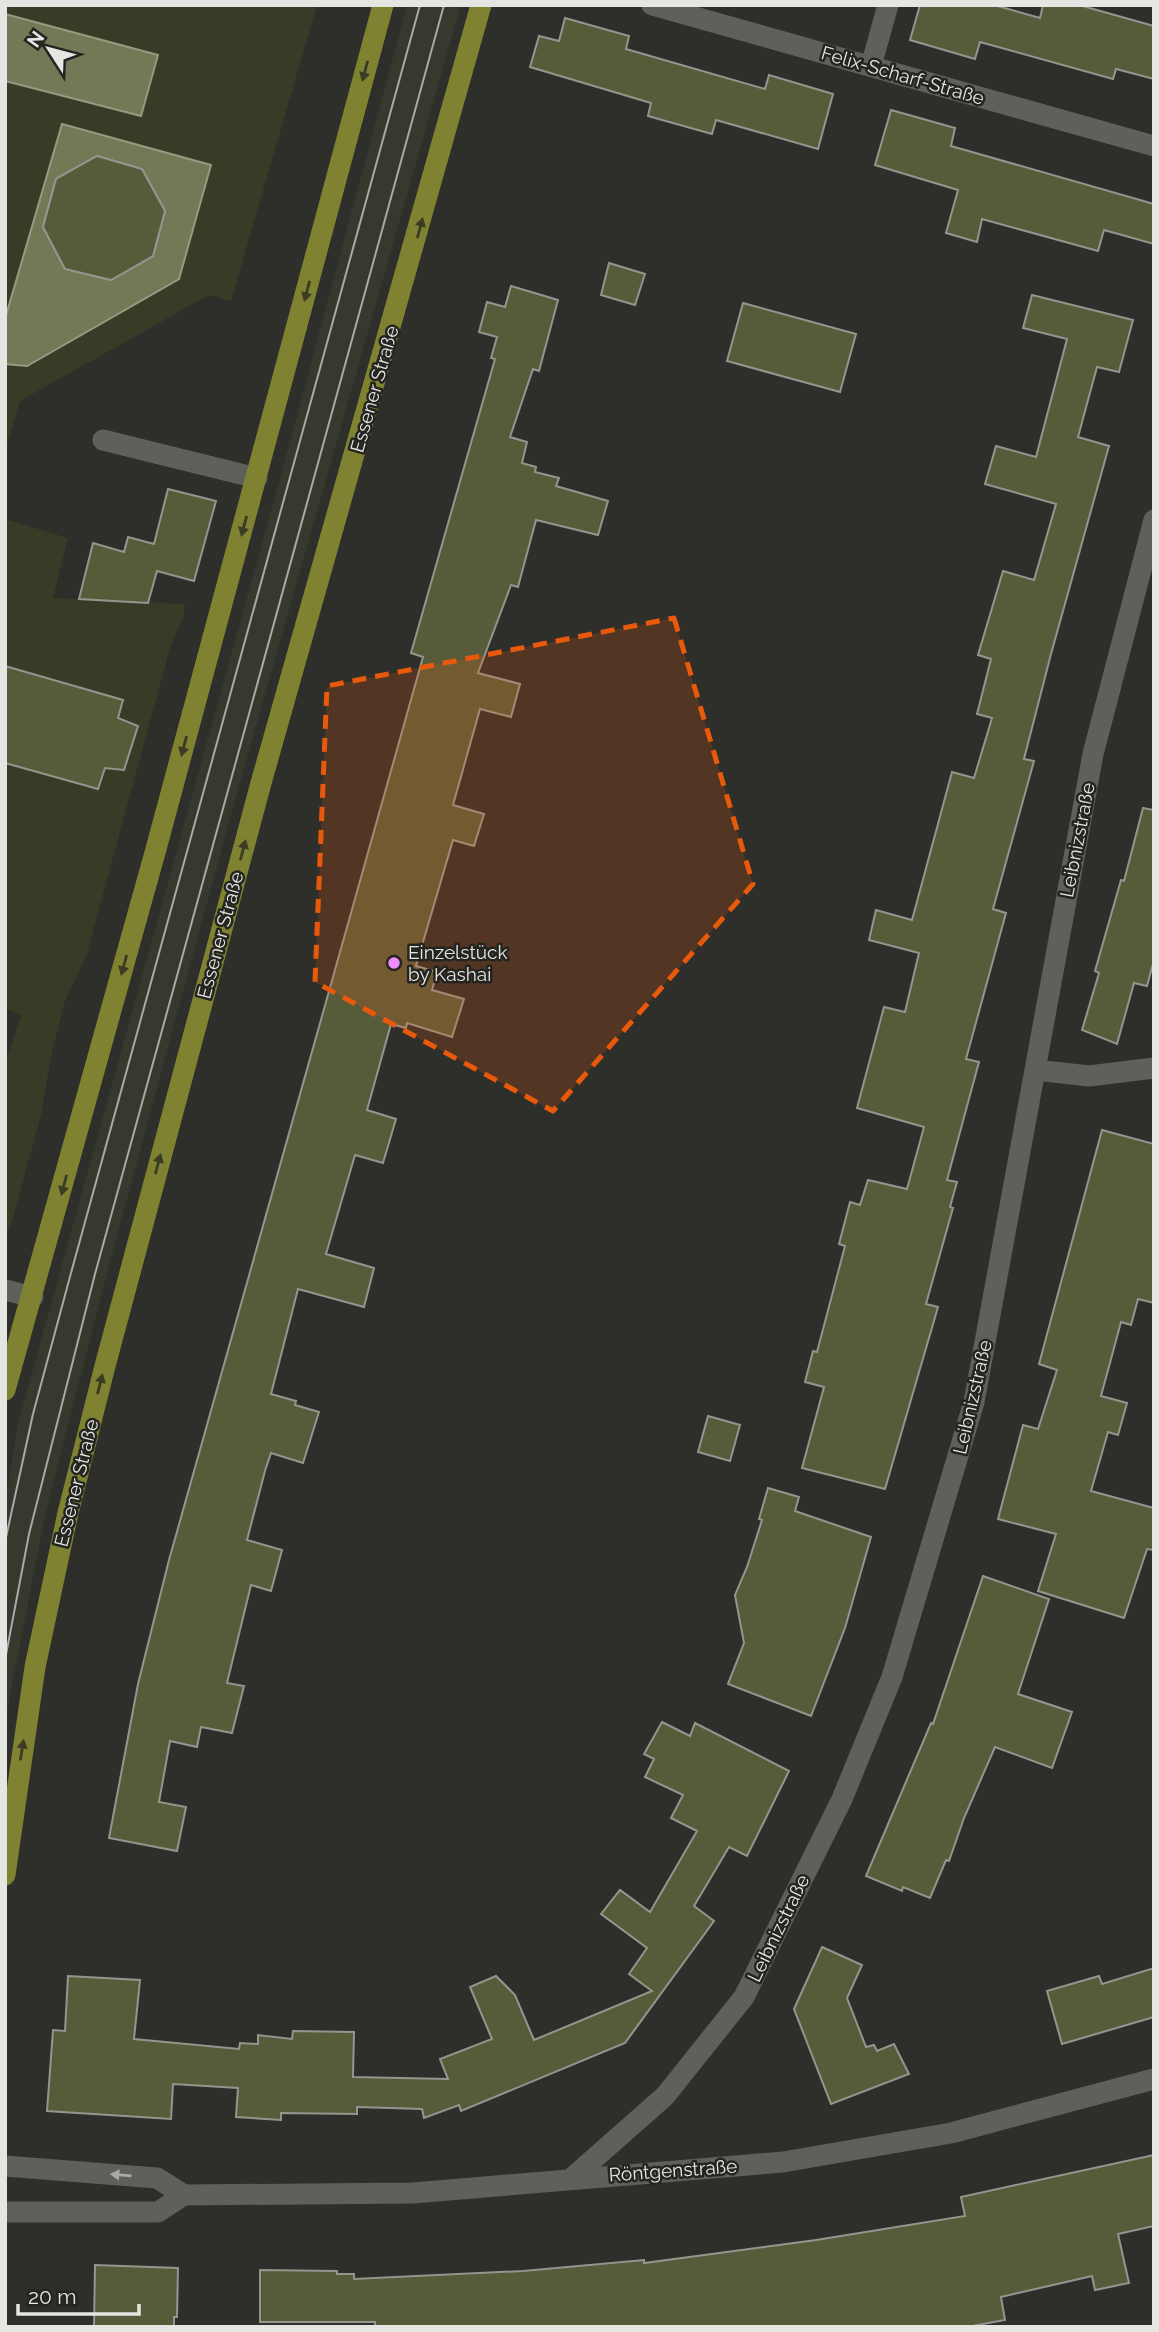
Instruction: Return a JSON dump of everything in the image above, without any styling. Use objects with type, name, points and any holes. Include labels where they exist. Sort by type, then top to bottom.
[{"type":"main road","points":[[5,1390],[33,1297],[257,478],[383,5]]},
{"type":"main road","name":"Essener Straße","points":[[5,1875],[37,1654],[68,1513],[105,1366],[261,783],[481,5]]},
{"type":"street","name":"Felix-Scharf-Straße","points":[[652,5],[1154,146]]},
{"type":"street","points":[[871,66],[888,5]]},
{"type":"street","points":[[103,440],[257,478]]},
{"type":"street","name":"Leibnizstraße","points":[[572,2178],[665,2096],[744,1997],[842,1799],[892,1676],[974,1402],[1093,754],[1154,520]]},
{"type":"street","points":[[1035,1070],[1089,1076],[1154,1068]]},
{"type":"street","points":[[5,1290],[33,1297]]},
{"type":"street","name":"Röntgenstraße","points":[[184,2195],[414,2193],[783,2162],[951,2133],[1154,2080]]},
{"type":"street","points":[[5,2166],[157,2178],[184,2195],[158,2213],[5,2212]]},
{"type":"highlighted area","points":[[674,618],[753,884],[553,1111],[315,982],[327,686]]},
{"type":"shaded area","points":[[5,5],[317,5],[231,301],[209,295],[20,401],[5,453]]},
{"type":"shaded area","points":[[407,5],[461,5],[230,818],[103,1288],[44,1521],[5,1722],[5,1505],[17,1427],[284,464]]},
{"type":"shaded area","points":[[5,14],[158,55],[141,116],[5,81]]},
{"type":"shaded area","points":[[62,124],[211,165],[179,279],[27,366],[5,364],[5,319]],"holes":[[[97,156],[142,169],[165,211],[153,256],[111,280],[65,269],[43,227],[56,179]]]},
{"type":"shaded area","points":[[5,519],[68,538],[53,598],[185,604],[183,617],[170,648],[86,957],[65,1001],[52,1051],[41,1115],[11,1225],[5,1232],[5,1065],[21,1015],[5,1008],[5,763],[98,789],[105,768],[125,770],[137,726],[118,718],[123,700],[5,666]]},
{"type":"building","points":[[920,5],[994,5],[1040,18],[1043,5],[1079,5],[1154,26],[1154,79],[1116,69],[1113,79],[980,42],[975,59],[910,40]]},
{"type":"building","points":[[565,18],[629,36],[626,49],[765,89],[769,75],[833,94],[818,149],[716,120],[712,134],[648,116],[651,103],[530,67],[539,36],[559,41]]},
{"type":"building","points":[[891,110],[955,128],[951,146],[1154,204],[1154,244],[1104,230],[1098,251],[982,219],[977,242],[946,233],[958,190],[875,165]]},
{"type":"building","points":[[97,156],[142,169],[165,211],[153,256],[111,280],[65,269],[43,227],[56,179]]},
{"type":"building","points":[[609,263],[645,274],[635,305],[601,295]]},
{"type":"building","points":[[511,286],[558,300],[539,371],[533,369],[510,437],[527,442],[522,463],[536,467],[535,472],[559,478],[556,486],[608,501],[598,535],[536,520],[518,587],[511,585],[478,673],[520,684],[511,717],[480,709],[453,805],[484,814],[474,846],[453,840],[416,966],[437,972],[432,990],[464,999],[452,1037],[407,1023],[406,1028],[391,1024],[367,1110],[396,1119],[383,1163],[355,1155],[326,1254],[374,1268],[364,1307],[298,1289],[271,1394],[296,1401],[295,1405],[319,1412],[303,1463],[271,1453],[265,1471],[247,1540],[282,1550],[271,1591],[251,1585],[227,1683],[244,1686],[232,1733],[201,1727],[197,1747],[170,1741],[159,1802],[186,1807],[177,1851],[109,1838],[138,1684],[169,1560],[423,657],[411,653],[495,359],[491,358],[497,337],[479,332],[487,302],[505,307]]},
{"type":"building","points":[[1032,295],[1133,320],[1119,372],[1097,367],[1078,437],[1109,446],[1024,759],[1034,761],[993,909],[1006,913],[966,1059],[979,1062],[947,1180],[957,1182],[950,1207],[953,1208],[926,1304],[938,1307],[885,1489],[802,1468],[824,1387],[805,1382],[813,1351],[817,1352],[845,1246],[839,1244],[850,1202],[860,1205],[868,1180],[907,1189],[924,1127],[857,1108],[884,1007],[905,1012],[919,953],[869,940],[876,910],[912,920],[952,772],[974,778],[992,718],[977,714],[991,659],[978,655],[1003,571],[1034,580],[1056,504],[985,484],[996,446],[1036,457],[1067,339],[1023,328]]},
{"type":"building","points":[[743,303],[856,334],[840,392],[727,361]]},
{"type":"building","points":[[168,489],[216,501],[194,581],[157,571],[148,603],[79,599],[93,543],[124,552],[128,537],[154,544]]},
{"type":"building","points":[[5,666],[123,700],[118,718],[138,726],[124,770],[105,768],[98,789],[5,763]]},
{"type":"building","points":[[1143,808],[1154,810],[1154,960],[1147,986],[1134,983],[1117,1044],[1082,1030],[1099,973],[1095,971],[1121,880],[1124,881]]},
{"type":"building","points":[[1102,1130],[1154,1144],[1154,1303],[1138,1299],[1131,1325],[1121,1322],[1101,1396],[1127,1403],[1118,1435],[1108,1432],[1091,1491],[1154,1508],[1154,1550],[1147,1549],[1124,1618],[1038,1591],[1056,1534],[998,1519],[1023,1425],[1038,1429],[1057,1370],[1039,1364]]},
{"type":"building","points":[[708,1416],[740,1425],[730,1461],[698,1452]]},
{"type":"building","points":[[768,1488],[799,1497],[795,1511],[871,1537],[845,1628],[811,1716],[728,1684],[744,1643],[735,1595],[762,1520],[759,1519]]},
{"type":"building","points":[[983,1576],[1049,1599],[1018,1694],[1072,1712],[1052,1768],[995,1747],[964,1818],[949,1861],[946,1860],[930,1898],[903,1887],[902,1891],[866,1876],[931,1723],[933,1724]]},
{"type":"building","points":[[662,1722],[690,1736],[695,1723],[789,1771],[747,1856],[729,1847],[694,1906],[714,1921],[625,2043],[461,2111],[459,2105],[424,2118],[422,2109],[357,2107],[357,2114],[281,2113],[281,2120],[236,2117],[238,2088],[173,2084],[171,2119],[47,2111],[53,2030],[65,2031],[68,1976],[140,1980],[134,2039],[239,2049],[240,2043],[258,2044],[258,2035],[292,2039],[293,2031],[354,2032],[353,2077],[448,2079],[440,2059],[492,2039],[470,1987],[496,1976],[515,1995],[534,2040],[652,1991],[629,1974],[647,1948],[601,1914],[620,1890],[650,1912],[697,1831],[671,1818],[683,1795],[645,1777],[654,1759],[644,1754]]},
{"type":"building","points":[[822,1947],[862,1965],[847,1998],[866,2047],[874,2045],[877,2051],[894,2044],[909,2074],[831,2104],[794,2009]]},
{"type":"building","points":[[1154,1968],[1154,2017],[1062,2044],[1047,1991],[1099,1976],[1102,1984]]},
{"type":"building","points":[[1154,2155],[1154,2226],[1118,2234],[1129,2283],[1095,2290],[1092,2276],[1001,2297],[1005,2320],[967,2327],[375,2327],[375,2322],[260,2322],[260,2270],[337,2271],[337,2274],[354,2274],[354,2279],[523,2271],[644,2260],[644,2263],[816,2240],[965,2216],[961,2197]]},
{"type":"building","points":[[95,2265],[178,2268],[177,2317],[174,2317],[174,2327],[94,2327]]},
{"type":"tram line","points":[[5,1542],[33,1414],[71,1273],[420,5]]},
{"type":"tram line","points":[[5,1660],[29,1534],[95,1274],[444,5]]},
{"type":"place","name":"Einzelstück by Kashai","points":[[394,963]]}]
